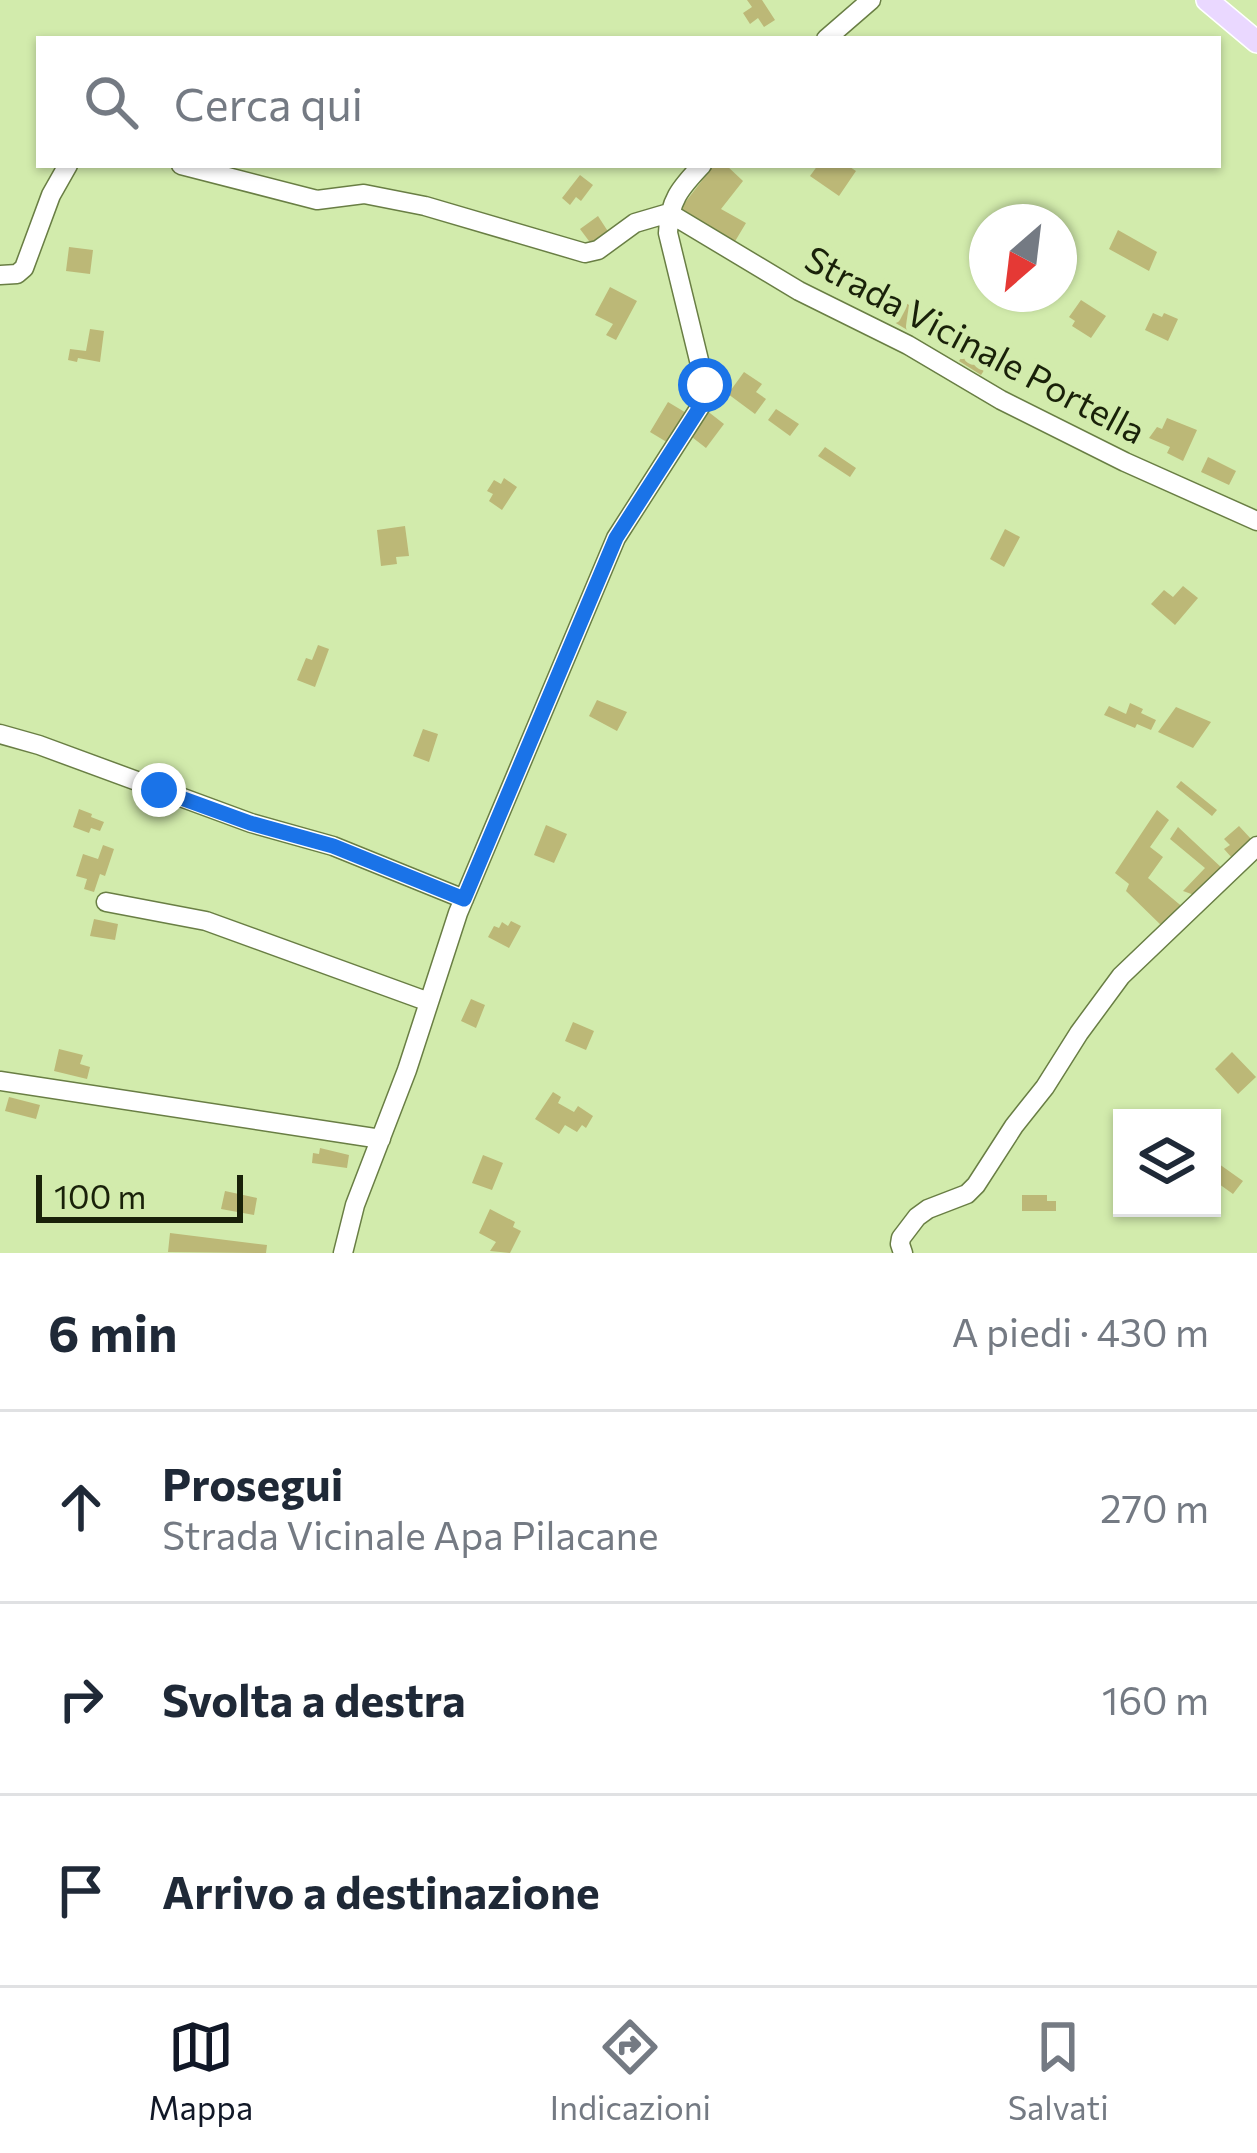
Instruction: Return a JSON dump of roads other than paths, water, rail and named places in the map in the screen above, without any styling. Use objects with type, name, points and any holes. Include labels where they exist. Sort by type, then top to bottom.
[{"type":"main road","points":[[1208,0],[1257,42]]},
{"type":"street","points":[[829,36],[871,0]]},
{"type":"street","points":[[0,275],[17,274],[24,268],[66,168]]},
{"type":"street","points":[[193,168],[316,200],[364,194],[425,206],[585,253],[598,250],[635,223],[669,213]]},
{"type":"street","points":[[343,1253],[355,1204],[464,899],[616,538],[702,404],[705,385],[668,233],[674,199],[700,168]]},
{"type":"street","name":"Strada Vicinale Portella","points":[[669,213],[799,292],[908,345],[1001,400],[1257,521]]},
{"type":"street","points":[[0,734],[250,823],[333,846],[464,899]]},
{"type":"street","points":[[903,1253],[902,1238],[917,1217],[976,1186],[1121,976],[1257,846]]},
{"type":"street","points":[[106,902],[206,921],[429,1002]]},
{"type":"street","points":[[0,1082],[381,1139]]}]
